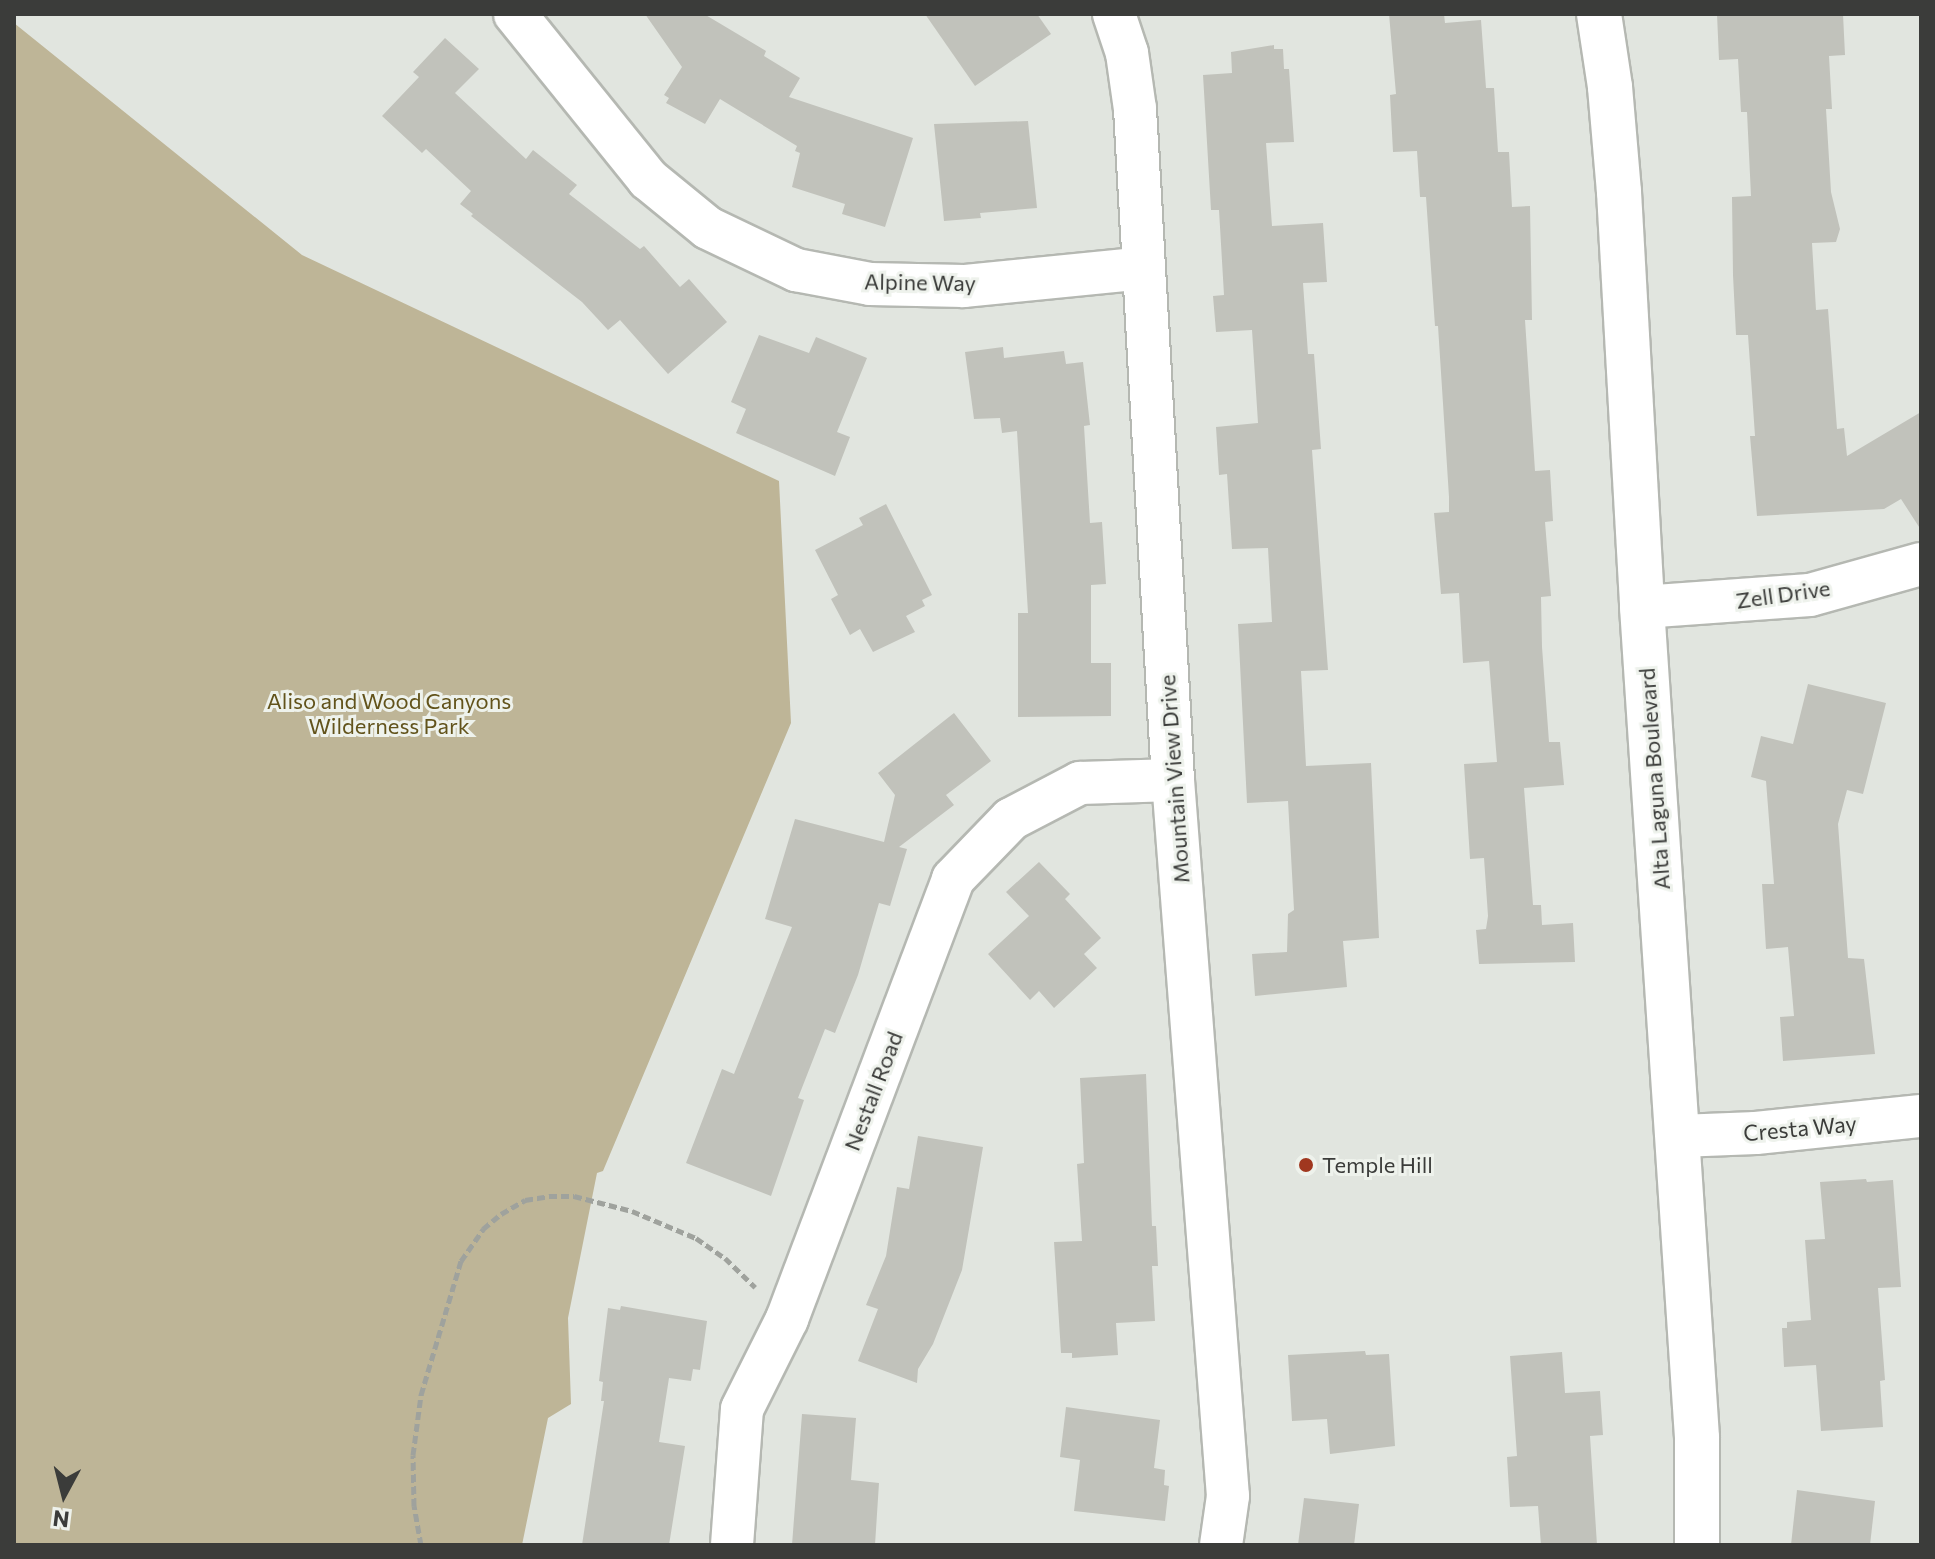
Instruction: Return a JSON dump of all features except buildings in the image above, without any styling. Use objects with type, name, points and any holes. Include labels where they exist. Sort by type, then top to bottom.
[{"type":"main road","name":"Alta Laguna Boulevard","points":[[1599,14],[1610,87],[1619,192],[1642,607],[1697,1438],[1697,1545]]},
{"type":"street","name":"Alpine Way","points":[[515,14],[648,179],[708,228],[796,270],[870,284],[964,286],[1143,268]]},
{"type":"street","name":"Mountain View Drive","points":[[1114,14],[1127,53],[1135,109],[1173,780],[1228,1496],[1221,1545]]},
{"type":"street","name":"Zell Drive","points":[[1642,607],[1810,595],[1921,564]]},
{"type":"street","name":"Nestall Road","points":[[732,1545],[742,1409],[787,1319],[953,879],[1011,819],[1080,783],[1173,780]]},
{"type":"street","name":"Cresta Way","points":[[1679,1136],[1756,1133],[1921,1116]]},
{"type":"path","points":[[421,1545],[414,1506],[413,1455],[421,1395],[461,1261],[483,1229],[501,1214],[525,1200],[574,1196],[653,1217],[696,1238],[725,1258],[787,1319]]},
{"type":"green space","name":"Aliso and Wood Canyons Wilderness Park","points":[[14,23],[302,255],[779,481],[791,723],[603,1171],[597,1173],[568,1318],[571,1404],[548,1418],[522,1545],[14,1545]]},
{"type":"place","name":"Temple Hill","points":[[1306,1165]]}]
